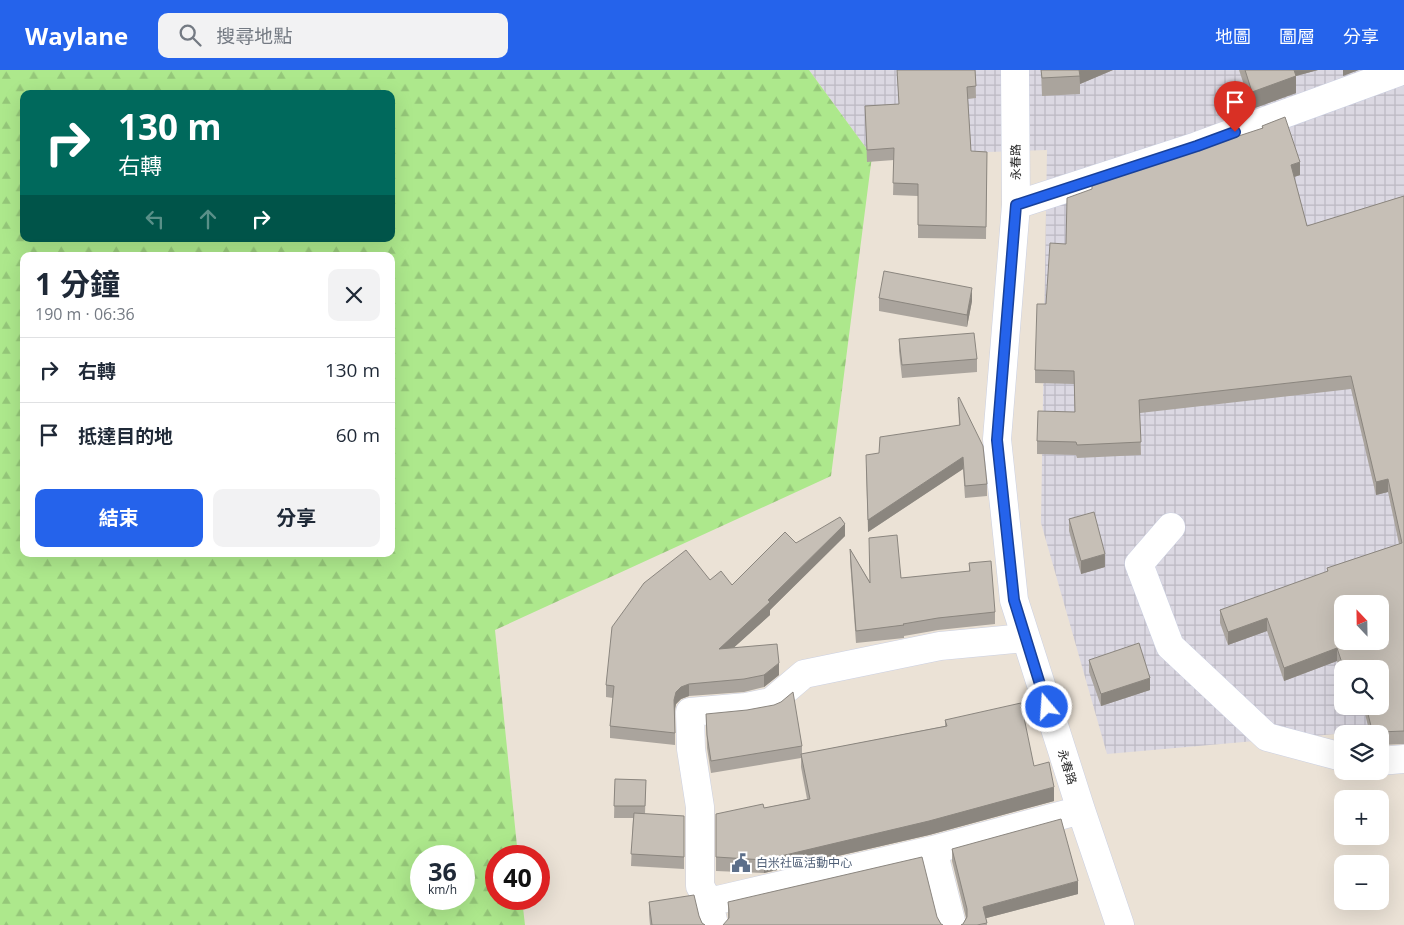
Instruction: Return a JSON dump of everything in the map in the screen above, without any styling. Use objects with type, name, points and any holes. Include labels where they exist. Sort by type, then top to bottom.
[{"type":"street","name":"永春路","points":[[1014,70],[1016,205],[997,440],[1014,600],[1120,925]]},
{"type":"street","points":[[1016,205],[1197,146],[1404,70]]},
{"type":"street","points":[[1171,527],[1139,564],[1170,646],[1267,737],[1334,755]]},
{"type":"street","points":[[1025,638],[940,646],[804,674],[772,702],[746,707],[690,712],[691,749],[700,807],[700,886],[712,914],[933,850],[1081,810]]},
{"type":"street","points":[[1389,760],[1404,759]]},
{"type":"street","points":[[933,850],[952,925]]},
{"type":"shaded area","points":[[809,70],[1404,70],[1404,728],[1389,729],[1389,725],[1334,725],[1334,734],[1107,754],[1041,523],[1047,150],[872,156]]},
{"type":"green space","points":[[0,70],[809,70],[872,156],[831,476],[495,630],[517,845],[485,845],[485,910],[523,910],[525,925],[0,925]]},
{"type":"building","points":[[897,70],[975,70],[976,86],[967,87],[971,151],[987,152],[986,227],[918,225],[918,184],[893,183],[894,148],[867,150],[865,106],[899,104]]},
{"type":"building","points":[[1041,70],[1079,70],[1080,76],[1042,78]]},
{"type":"building","points":[[1245,70],[1294,70],[1296,76],[1252,92]]},
{"type":"building","points":[[1285,117],[1300,162],[1291,165],[1307,226],[1404,196],[1404,731],[1389,732],[1389,725],[1371,725],[1368,715],[1389,715],[1389,660],[1341,660],[1338,650],[1389,650],[1389,595],[1334,595],[1334,649],[1284,668],[1267,618],[1228,632],[1220,610],[1328,571],[1327,568],[1402,543],[1388,479],[1376,482],[1351,376],[1139,400],[1141,442],[1077,445],[1076,442],[1037,441],[1038,411],[1075,412],[1074,371],[1035,370],[1037,304],[1046,304],[1050,243],[1066,244],[1067,198],[1092,189],[1092,184],[1263,128],[1262,126]]},
{"type":"building","points":[[884,271],[972,288],[967,315],[879,298]]},
{"type":"building","points":[[974,333],[977,359],[902,365],[899,339]]},
{"type":"building","points":[[959,397],[983,446],[987,484],[965,486],[963,457],[868,520],[866,455],[879,453],[880,437],[960,425]]},
{"type":"building","points":[[1094,512],[1105,554],[1081,561],[1069,519]]},
{"type":"building","points":[[840,517],[845,524],[768,600],[770,602],[719,649],[777,644],[779,663],[764,675],[744,679],[689,684],[681,687],[676,692],[674,700],[675,733],[610,726],[614,686],[606,685],[612,627],[644,583],[686,550],[710,580],[721,571],[732,585],[785,532],[796,543]]},
{"type":"building","points":[[897,535],[901,578],[970,571],[969,563],[991,561],[995,612],[938,618],[904,625],[856,631],[850,549],[870,583],[869,538]]},
{"type":"building","points":[[1139,643],[1150,678],[1101,694],[1089,660]]},
{"type":"building","points":[[793,692],[802,746],[711,761],[706,714],[774,705]]},
{"type":"building","points":[[1021,703],[1034,766],[1049,762],[1054,787],[929,821],[764,860],[716,857],[716,814],[763,804],[764,808],[810,799],[801,754],[947,726],[945,720]]},
{"type":"building","points":[[615,779],[646,780],[645,806],[614,806]]},
{"type":"building","points":[[634,813],[684,816],[684,857],[631,854]]},
{"type":"building","points":[[1061,819],[1078,881],[983,907],[987,923],[961,925],[967,917],[967,909],[952,849]]},
{"type":"building","points":[[922,857],[937,917],[943,925],[723,925],[729,918],[728,902]]},
{"type":"building","points":[[694,895],[699,916],[705,925],[652,925],[649,902]]},
{"type":"place","name":"白米社區活動中心","points":[[741,863]]},
{"type":"route","points":[[1047,707],[1014,600],[997,440],[1016,205],[1235,132]]}]
